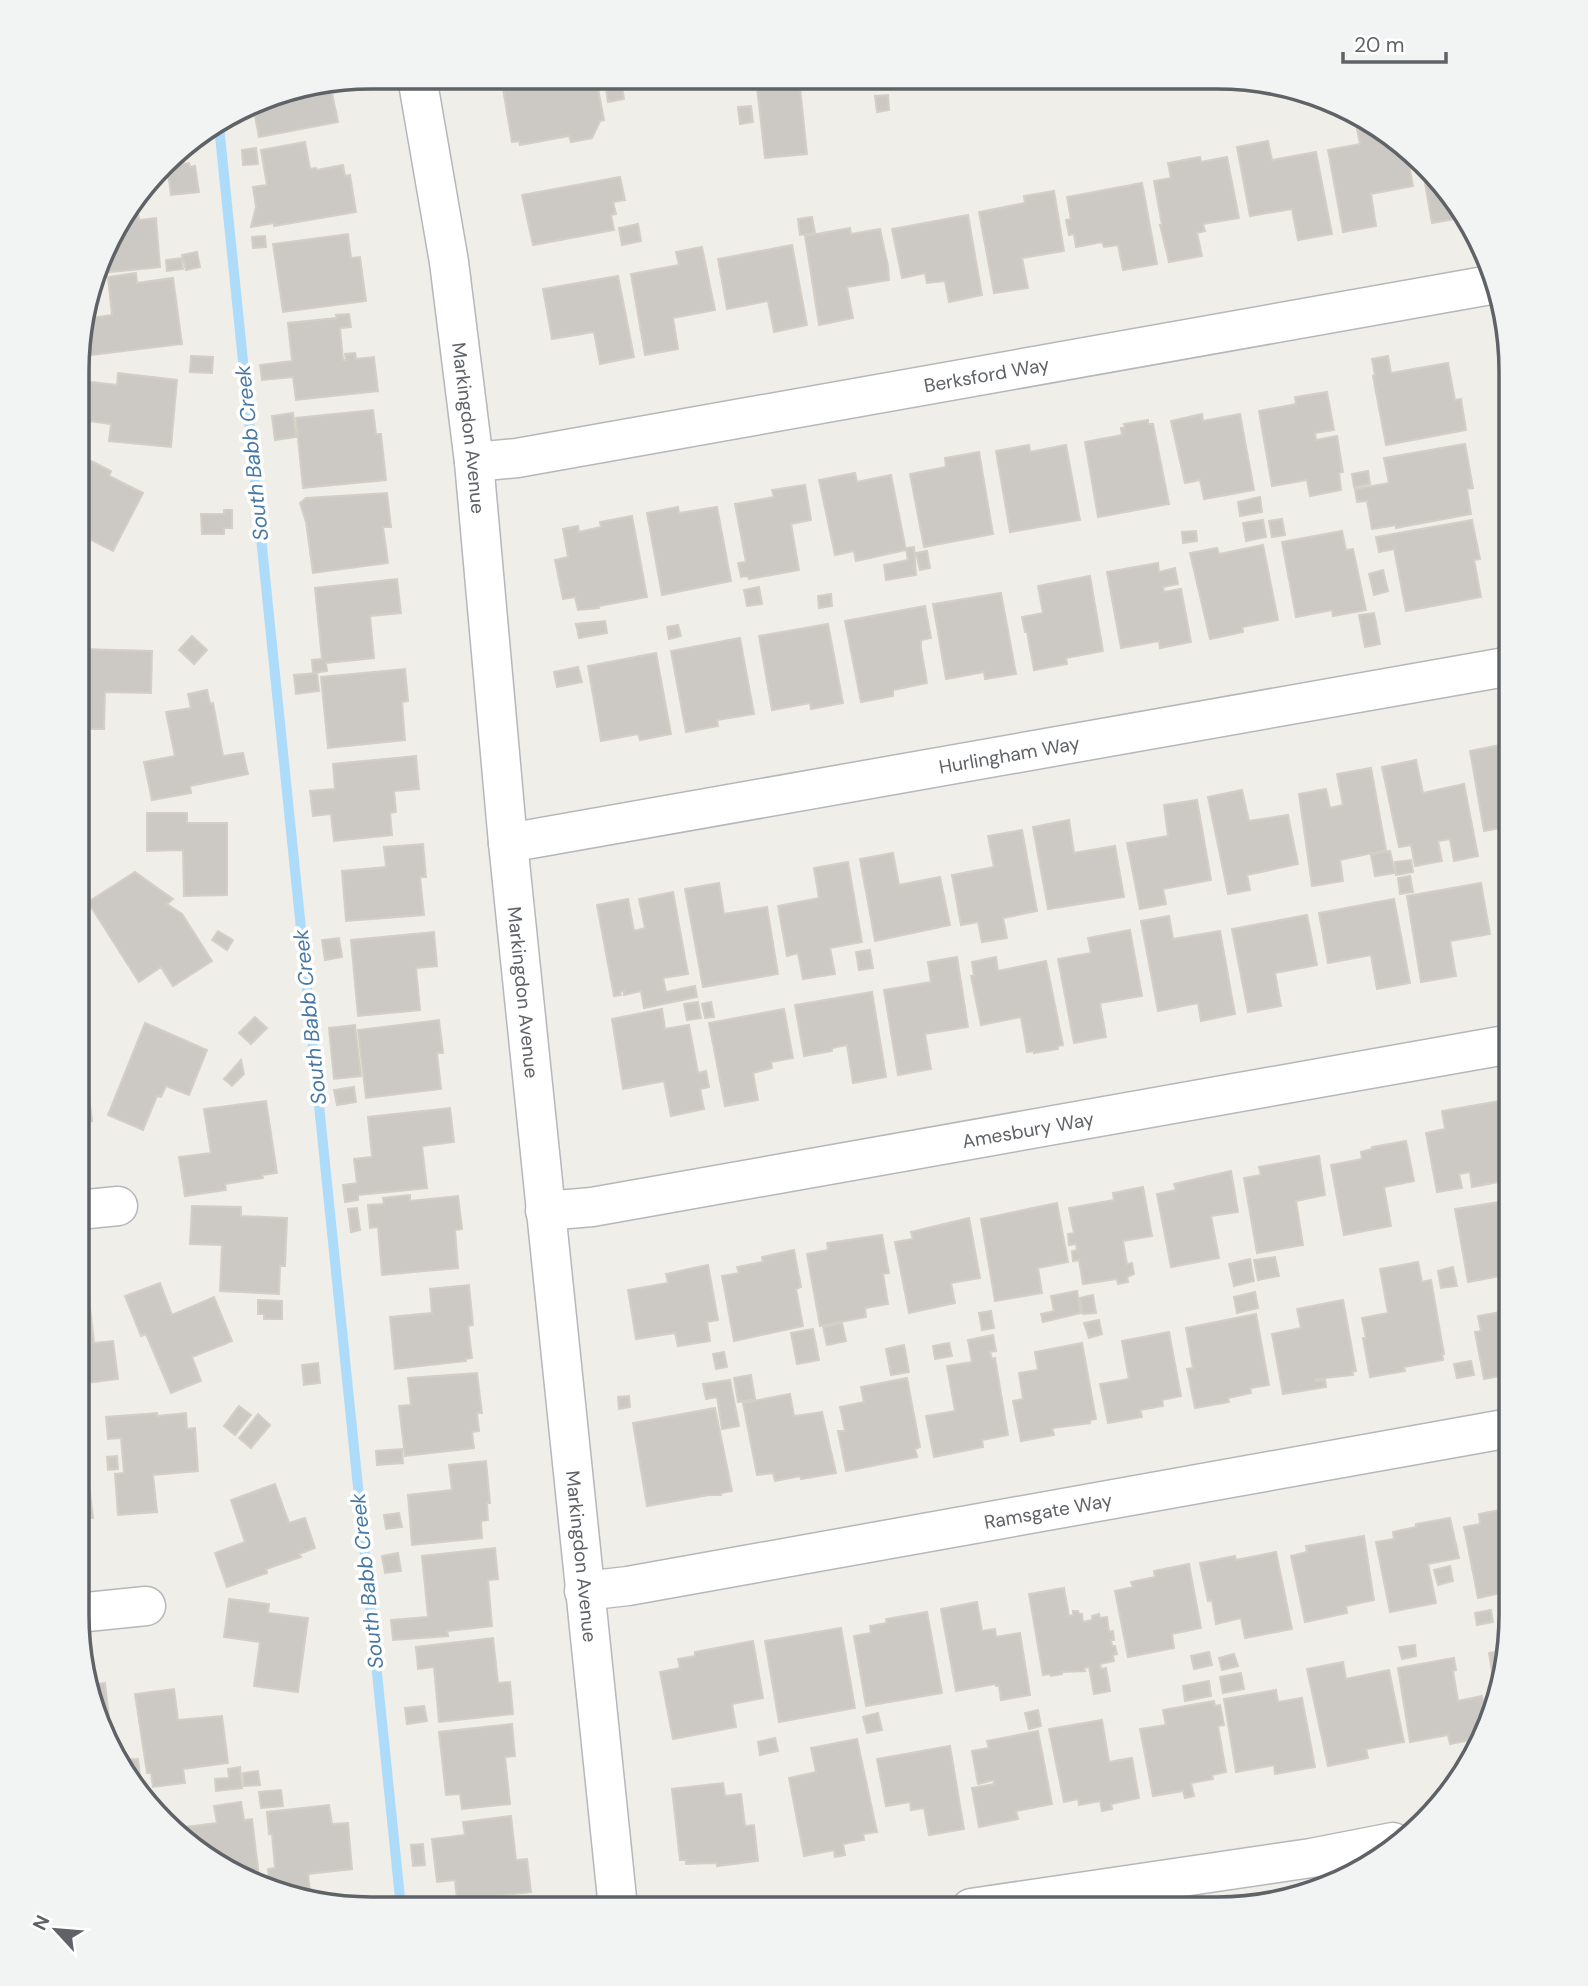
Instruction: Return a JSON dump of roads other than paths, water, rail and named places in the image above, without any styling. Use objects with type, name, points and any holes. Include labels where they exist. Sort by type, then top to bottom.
[{"type":"street","name":"Markingdon Avenue","points":[[419,89],[449,262],[474,462],[508,843],[617,1897]]},
{"type":"street","name":"Berksford Way","points":[[474,462],[516,458],[1485,286]]},
{"type":"street","name":"Hurlingham Way","points":[[508,843],[1499,668]]},
{"type":"street","name":"Amesbury Way","points":[[545,1211],[605,1205],[1499,1046]]},
{"type":"street","points":[[89,1209],[118,1206]]},
{"type":"street","name":"Ramsgate Way","points":[[584,1591],[628,1586],[1499,1430]]},
{"type":"street","points":[[89,1612],[146,1606]]},
{"type":"street","points":[[1046,1897],[1311,1858],[1379,1845]]},
{"type":"waterway","name":"South Babb Creek","points":[[220,134],[400,1897]]}]
